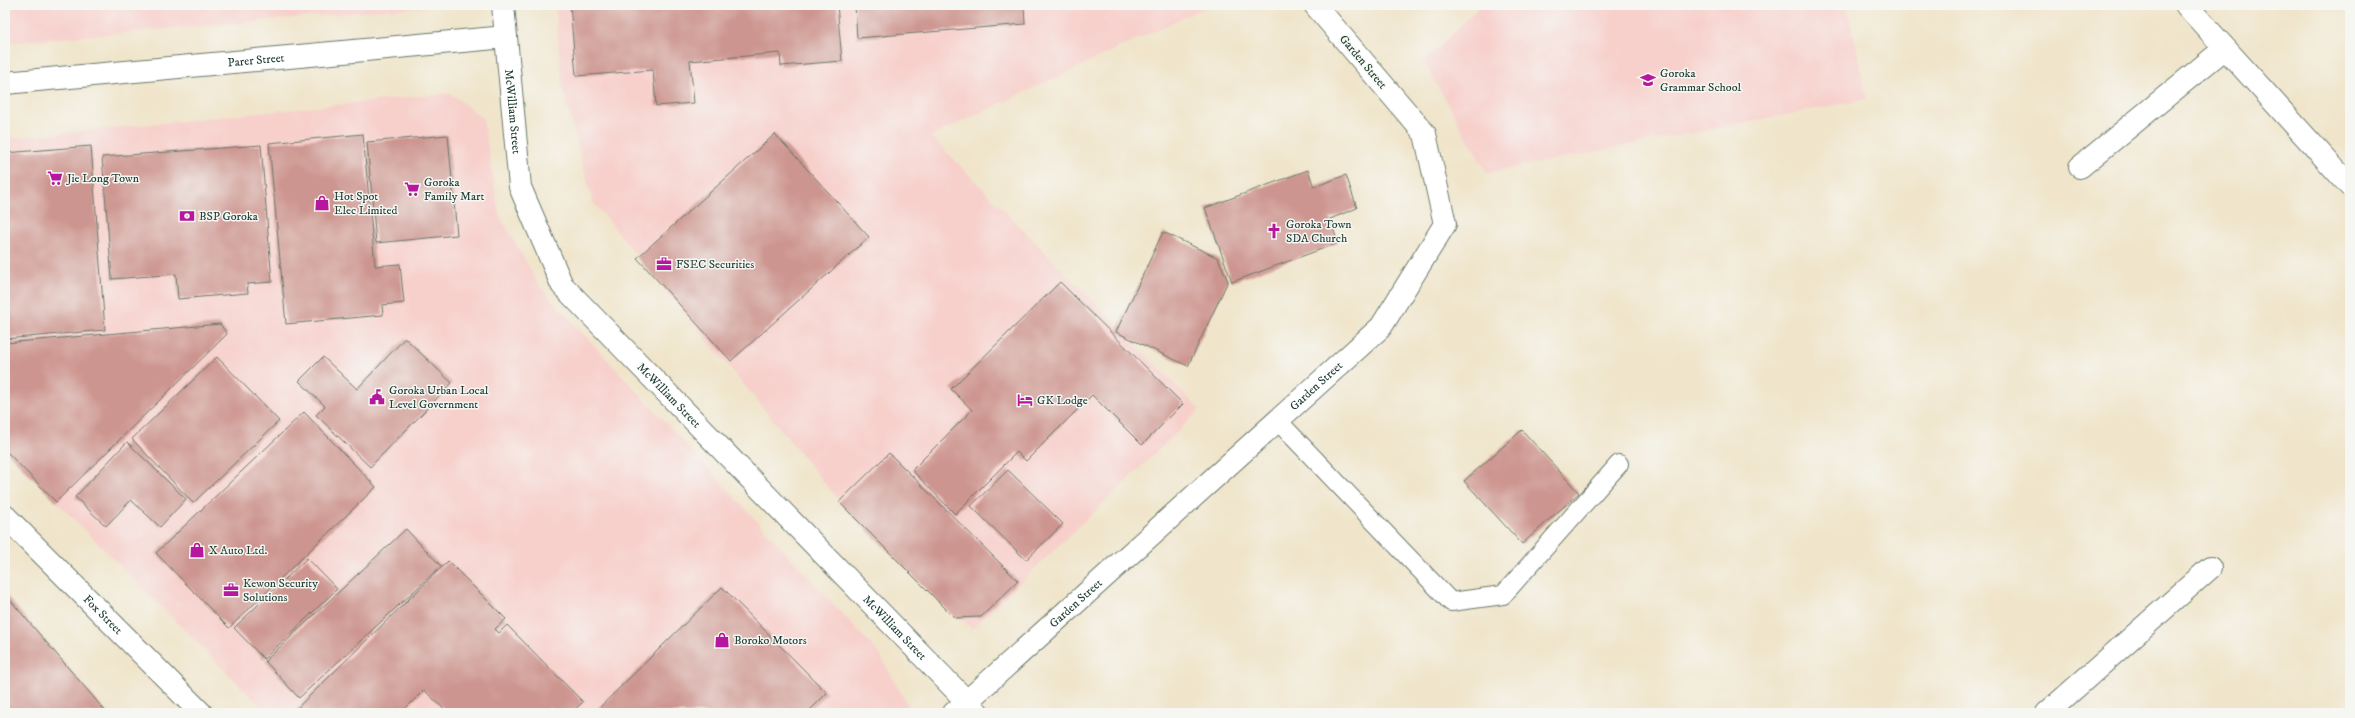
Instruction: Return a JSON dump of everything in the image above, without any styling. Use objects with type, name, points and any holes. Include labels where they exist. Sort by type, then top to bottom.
[{"type":"street","name":"McWilliam Street","points":[[503,5],[520,187],[562,285],[966,709]]},
{"type":"street","name":"Garden Street","points":[[966,709],[1277,420],[1381,326],[1445,224],[1425,134],[1315,5]]},
{"type":"street","points":[[2186,5],[2224,49],[2350,186]]},
{"type":"street","name":"Parer Street","points":[[5,83],[506,36]]},
{"type":"street","points":[[2080,167],[2224,49]]},
{"type":"street","name":"Fox Street","points":[[5,516],[201,713]]},
{"type":"street","points":[[2046,713],[2210,568]]},
{"type":"lane","points":[[1277,420],[1451,602],[1502,595],[1619,464]]},
{"type":"shaded area","points":[[5,5],[446,5],[5,43]]},
{"type":"shaded area","points":[[555,5],[1210,5],[931,136],[1200,410],[972,629],[837,498],[592,201],[562,85]]},
{"type":"shaded area","name":"Goroka Grammar School","points":[[1481,5],[1847,5],[1867,99],[1487,173],[1424,62]]},
{"type":"shaded area","points":[[450,93],[483,118],[499,214],[540,287],[879,653],[912,713],[267,713],[5,450],[5,139]]},
{"type":"building","points":[[570,5],[837,5],[842,61],[781,66],[780,53],[690,61],[694,103],[656,106],[653,70],[576,76]]},
{"type":"building","points":[[855,5],[1024,5],[1025,24],[857,38]]},
{"type":"building","name":"Hot Spot Elec Limited","points":[[363,134],[375,266],[400,264],[404,303],[382,305],[383,315],[286,324],[269,143]]},
{"type":"building","points":[[775,134],[869,237],[731,361],[637,258]]},
{"type":"building","name":"Goroka Family Mart","points":[[448,135],[457,235],[376,243],[367,142]]},
{"type":"building","name":"BSP Goroka","points":[[261,145],[272,282],[247,284],[248,293],[178,299],[176,274],[112,279],[102,157]]},
{"type":"building","points":[[91,146],[105,330],[5,339],[5,153]]},
{"type":"building","name":"Goroka Town SDA Church","points":[[1308,170],[1314,187],[1346,175],[1357,208],[1330,219],[1338,243],[1232,282],[1205,208]]},
{"type":"building","points":[[1163,232],[1218,258],[1228,281],[1188,366],[1116,332]]},
{"type":"building","name":"GK Lodge","points":[[1060,282],[1183,404],[1142,445],[1092,395],[1026,461],[1017,452],[955,514],[912,470],[972,410],[951,389]]},
{"type":"building","points":[[220,324],[227,334],[56,502],[5,450],[5,343]]},
{"type":"building","name":"Goroka Urban Local Level Government","points":[[405,338],[452,383],[370,467],[316,415],[325,406],[299,381],[323,357],[357,389]]},
{"type":"building","points":[[217,357],[279,421],[193,503],[132,439]]},
{"type":"building","points":[[304,412],[376,487],[229,628],[156,553]]},
{"type":"building","points":[[1522,430],[1579,493],[1522,544],[1464,481]]},
{"type":"building","points":[[127,442],[186,499],[160,527],[131,500],[106,526],[75,497]]},
{"type":"building","points":[[889,453],[1018,581],[981,617],[955,618],[839,502]]},
{"type":"building","points":[[1008,470],[1063,524],[1026,560],[971,506]]},
{"type":"building","points":[[406,529],[441,566],[299,698],[265,661]]},
{"type":"building","points":[[307,558],[337,589],[264,659],[234,628]]},
{"type":"building","points":[[448,561],[506,619],[495,629],[499,633],[507,625],[583,702],[571,713],[555,713],[549,707],[542,713],[444,713],[446,711],[424,690],[401,713],[292,713]]},
{"type":"building","name":"Boroko Motors","points":[[722,587],[827,693],[807,713],[594,713]]},
{"type":"building","points":[[5,594],[107,713],[5,713]]},
{"type":"place","name":"Goroka Grammar School","points":[[1648,80]]},
{"type":"place","name":"Jie Long Town","points":[[55,178]]},
{"type":"place","name":"Goroka Family Mart","points":[[412,189]]},
{"type":"place","name":"Hot Spot Elec Limited","points":[[322,203]]},
{"type":"place","name":"BSP Goroka","points":[[187,216]]},
{"type":"place","name":"Goroka Town SDA Church","points":[[1274,231]]},
{"type":"place","name":"FSEC Securities","points":[[664,264]]},
{"type":"place","name":"Goroka Urban Local Level Government","points":[[377,397]]},
{"type":"place","name":"GK Lodge","points":[[1025,400]]},
{"type":"place","name":"X Auto Ltd.","points":[[197,550]]},
{"type":"place","name":"Kewon Security Solutions","points":[[231,590]]},
{"type":"place","name":"Boroko Motors","points":[[722,640]]}]
